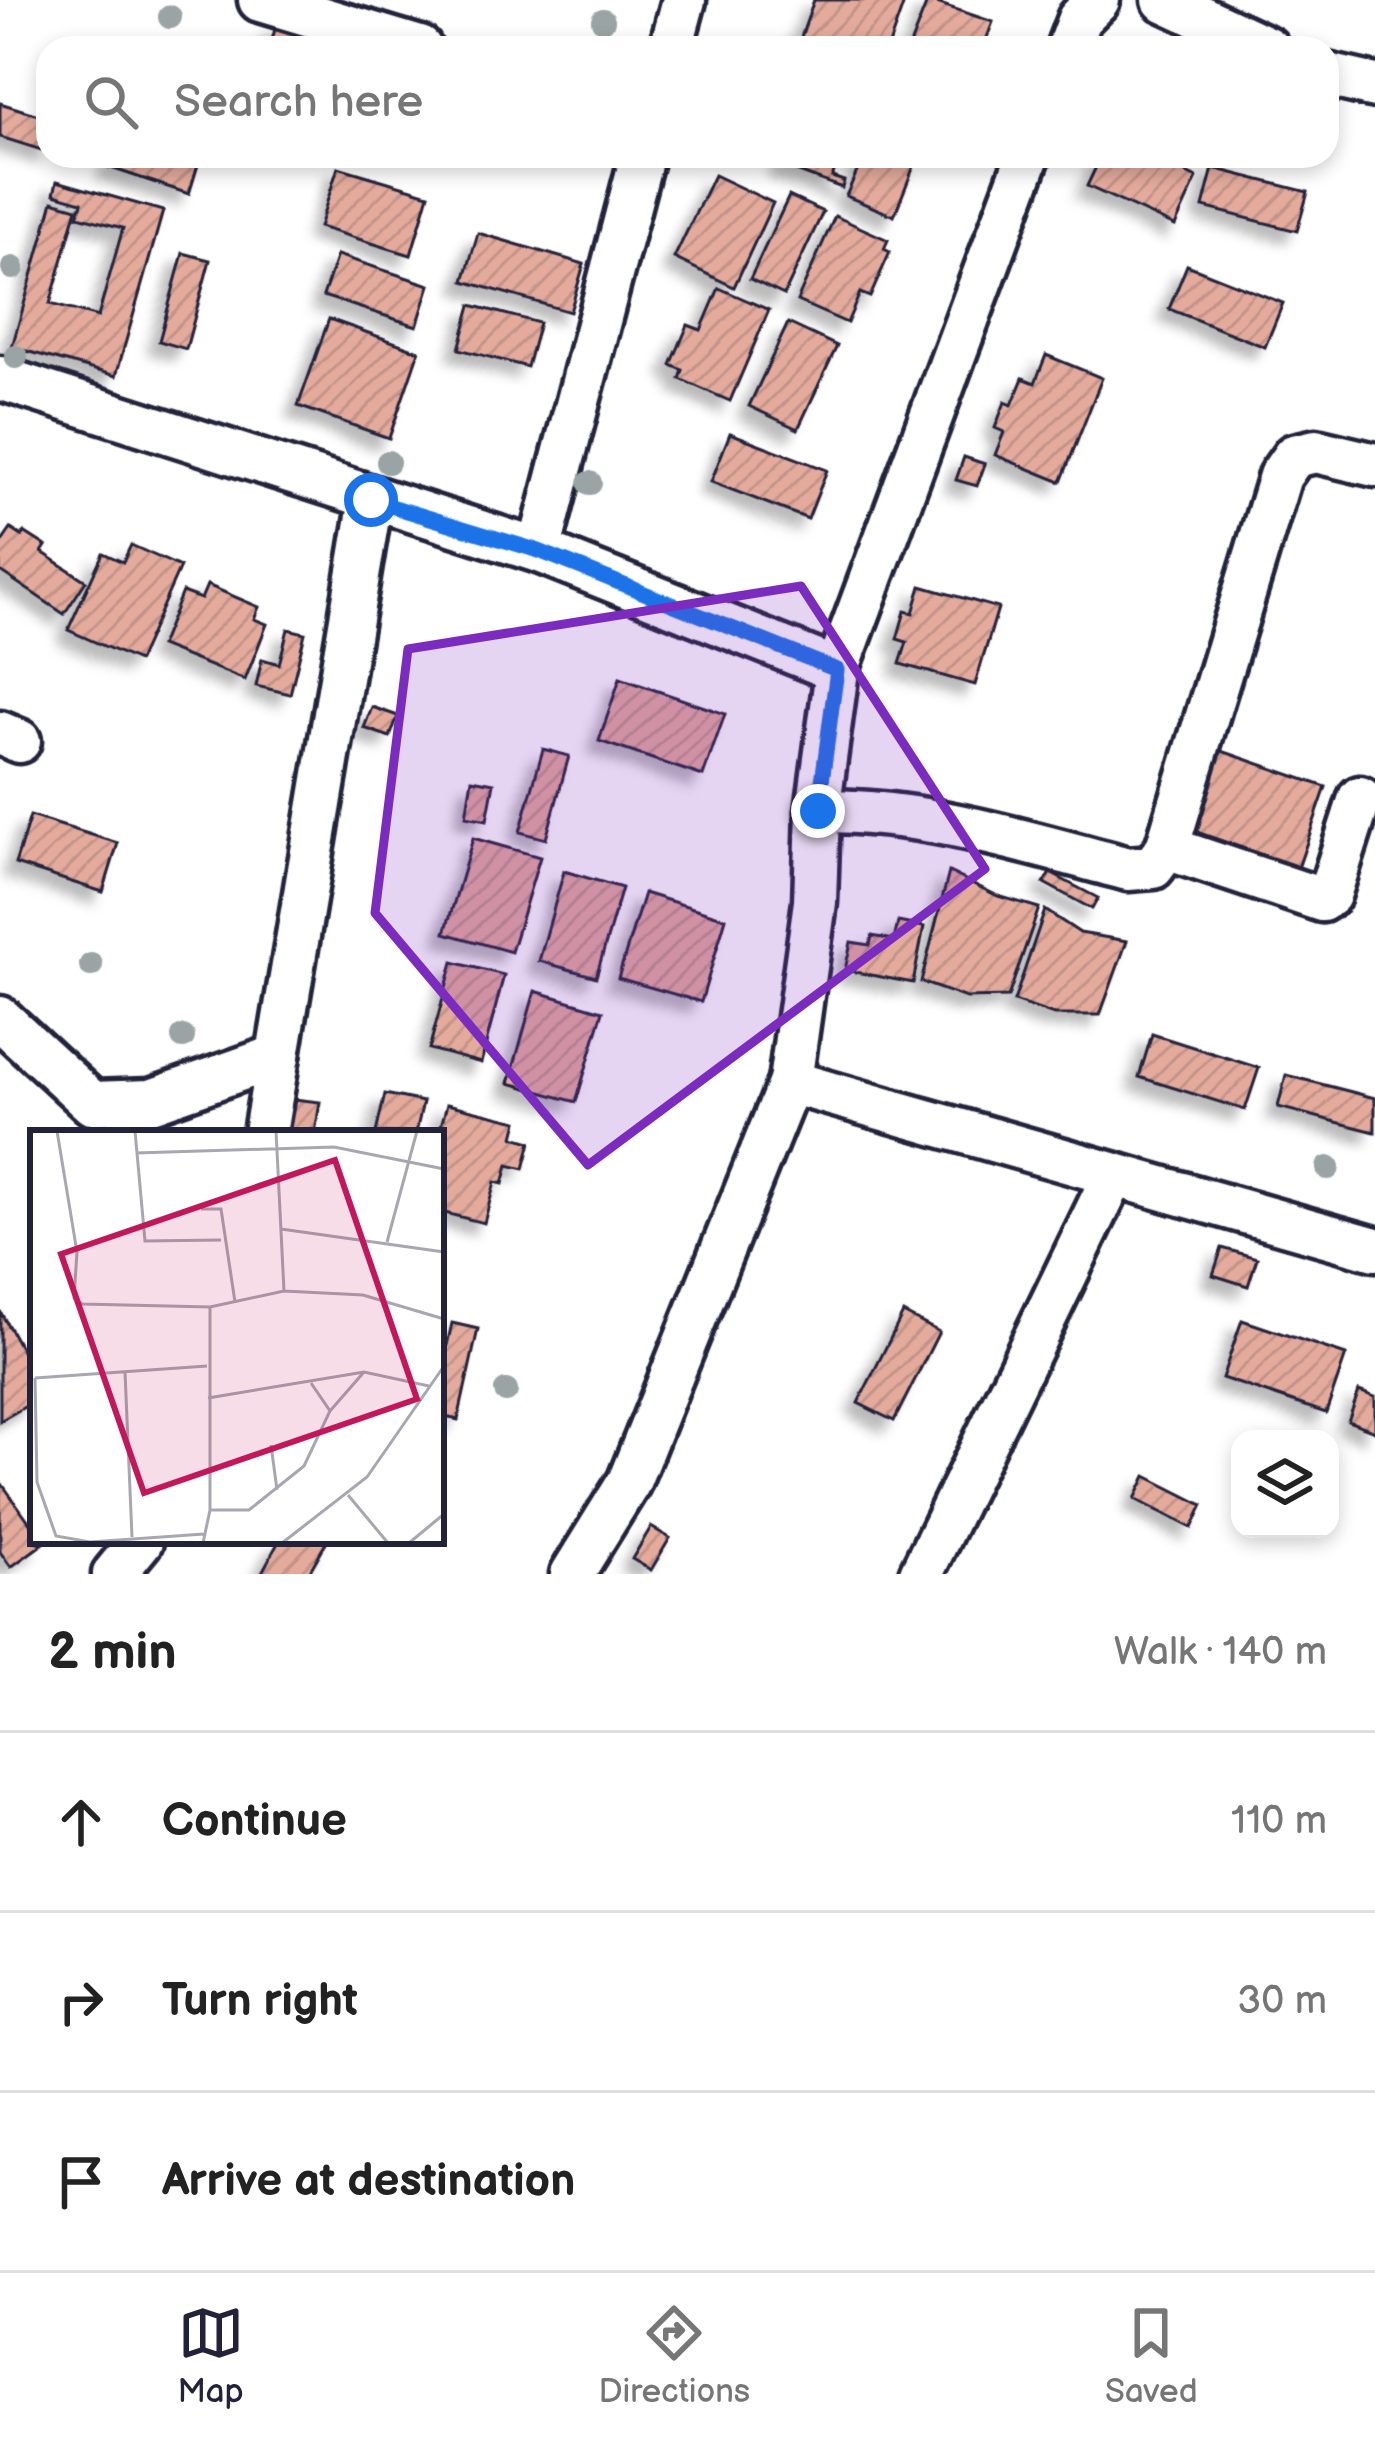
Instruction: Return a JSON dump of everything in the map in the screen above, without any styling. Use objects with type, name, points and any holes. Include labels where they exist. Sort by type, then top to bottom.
[{"type":"street","points":[[260,0],[380,36]]},
{"type":"street","points":[[674,36],[684,0]]},
{"type":"street","points":[[1073,36],[1079,19],[1098,0]]},
{"type":"street","points":[[1164,0],[1241,36]]},
{"type":"street","points":[[1339,78],[1375,86]]},
{"type":"street","points":[[539,551],[639,168]]},
{"type":"street","points":[[572,1574],[629,1482],[790,1082],[837,670],[1024,168]]},
{"type":"street","points":[[0,378],[539,551],[837,670]]},
{"type":"street","points":[[818,811],[870,811],[948,822],[1128,869],[1153,868],[1167,848],[1280,476],[1294,456],[1316,451],[1375,465]]},
{"type":"street","points":[[266,1130],[371,500]]},
{"type":"street","points":[[1167,848],[1322,900],[1329,896],[1360,798]]},
{"type":"street","points":[[0,1018],[100,1118],[278,1056]]},
{"type":"street","points":[[790,1082],[1375,1249]]},
{"type":"street","points":[[921,1574],[1113,1177]]},
{"type":"street","points":[[114,1574],[139,1544]]},
{"type":"highlighted area","points":[[801,586],[985,869],[588,1165],[375,913],[408,649]]},
{"type":"building","points":[[814,0],[905,0],[892,36],[801,36]]},
{"type":"building","points":[[928,0],[993,22],[988,36],[914,36]]},
{"type":"building","points":[[276,25],[311,36],[273,36]]},
{"type":"building","points":[[0,103],[36,114],[36,148],[0,137]]},
{"type":"building","points":[[111,168],[197,168],[189,194]]},
{"type":"building","points":[[338,168],[429,194],[411,255],[319,227]]},
{"type":"building","points":[[788,168],[835,168],[832,177],[844,181],[842,188]]},
{"type":"building","points":[[859,168],[913,168],[894,216],[846,196]]},
{"type":"building","points":[[1095,168],[1175,168],[1197,178],[1175,226],[1087,186]]},
{"type":"building","points":[[1213,168],[1308,192],[1297,231],[1203,207]]},
{"type":"building","points":[[714,175],[773,203],[734,287],[674,258]]},
{"type":"building","points":[[57,181],[163,211],[116,376],[12,347],[53,201],[77,208],[50,304],[98,317],[123,228],[78,216],[82,202],[54,194]]},
{"type":"building","points":[[789,196],[823,212],[784,295],[750,279]]},
{"type":"building","points":[[835,216],[888,240],[884,249],[890,252],[870,297],[860,293],[847,323],[797,301]]},
{"type":"building","points":[[478,233],[584,264],[570,312],[464,281]]},
{"type":"building","points":[[183,253],[210,260],[186,349],[159,341]]},
{"type":"building","points":[[337,255],[430,285],[417,326],[323,296]]},
{"type":"building","points":[[1187,265],[1283,303],[1265,347],[1169,309]]},
{"type":"building","points":[[719,288],[769,310],[730,401],[680,379],[683,370],[671,365],[688,325],[701,330]]},
{"type":"building","points":[[471,305],[539,323],[527,367],[459,349]]},
{"type":"building","points":[[329,319],[419,351],[389,438],[298,406]]},
{"type":"building","points":[[788,323],[837,346],[798,429],[749,406]]},
{"type":"building","points":[[1046,355],[1102,378],[1061,482],[995,455],[1004,432],[995,428],[1005,402],[1012,405],[1023,378],[1035,383]]},
{"type":"building","points":[[730,433],[827,470],[808,519],[711,482]]},
{"type":"building","points":[[964,457],[985,464],[977,486],[956,480]]},
{"type":"building","points":[[11,529],[46,546],[42,552],[86,581],[64,614],[0,571],[0,545]]},
{"type":"building","points":[[131,545],[180,567],[138,661],[68,630],[103,553],[123,562]]},
{"type":"building","points":[[207,585],[259,607],[254,619],[267,624],[245,680],[160,646],[182,592],[201,599]]},
{"type":"building","points":[[921,586],[998,608],[975,685],[900,664],[907,642],[897,639],[905,611],[913,613]]},
{"type":"building","points":[[288,629],[305,633],[290,694],[256,686],[262,659],[279,664]]},
{"type":"building","points":[[620,678],[725,714],[703,776],[599,741]]},
{"type":"building","points":[[372,707],[398,716],[390,737],[364,728]]},
{"type":"building","points":[[543,749],[569,756],[546,839],[520,832]]},
{"type":"building","points":[[1219,750],[1326,787],[1298,868],[1191,830]]},
{"type":"building","points":[[472,779],[494,783],[487,820],[466,816]]},
{"type":"building","points":[[30,816],[118,843],[103,892],[15,864]]},
{"type":"building","points":[[473,838],[540,857],[511,952],[445,933]]},
{"type":"building","points":[[564,871],[622,888],[596,977],[539,961]]},
{"type":"building","points":[[949,872],[998,896],[1039,908],[1008,997],[966,998],[921,982]]},
{"type":"building","points":[[1050,873],[1098,898],[1092,909],[1044,883]]},
{"type":"building","points":[[644,893],[726,918],[701,1002],[618,978]]},
{"type":"building","points":[[1045,910],[1080,933],[1127,941],[1100,1015],[1054,1015],[1014,1001]]},
{"type":"building","points":[[898,922],[924,927],[913,983],[845,970],[851,942],[870,945],[872,936],[894,940]]},
{"type":"building","points":[[453,962],[504,975],[481,1063],[429,1049]]},
{"type":"building","points":[[535,991],[603,1011],[576,1102],[509,1083]]},
{"type":"building","points":[[1152,1034],[1259,1068],[1245,1110],[1139,1077]]},
{"type":"building","points":[[1286,1075],[1375,1098],[1375,1132],[1278,1107]]},
{"type":"building","points":[[385,1094],[423,1102],[417,1130],[377,1130]]},
{"type":"building","points":[[294,1099],[320,1102],[315,1130],[289,1130]]},
{"type":"building","points":[[447,1104],[518,1121],[514,1137],[531,1142],[524,1169],[508,1165],[503,1184],[495,1182],[484,1223],[444,1213],[444,1130],[440,1130]]},
{"type":"building","points":[[1222,1248],[1257,1258],[1248,1286],[1213,1275]]},
{"type":"building","points":[[0,1311],[30,1366],[30,1404],[0,1421]]},
{"type":"building","points":[[903,1313],[939,1332],[894,1421],[858,1403]]},
{"type":"building","points":[[1242,1320],[1346,1355],[1326,1413],[1222,1378]]},
{"type":"building","points":[[452,1323],[478,1329],[458,1420],[444,1417],[444,1359]]},
{"type":"building","points":[[1359,1391],[1375,1397],[1375,1431],[1348,1421]]},
{"type":"building","points":[[1146,1476],[1203,1505],[1192,1528],[1135,1499]]},
{"type":"building","points":[[0,1481],[30,1523],[30,1544],[43,1544],[11,1567],[0,1552]]},
{"type":"building","points":[[651,1527],[670,1538],[651,1570],[632,1559]]},
{"type":"building","points":[[277,1544],[325,1544],[308,1574],[261,1574]]},
{"type":"route","points":[[371,500],[539,551],[837,670],[818,811]]}]
